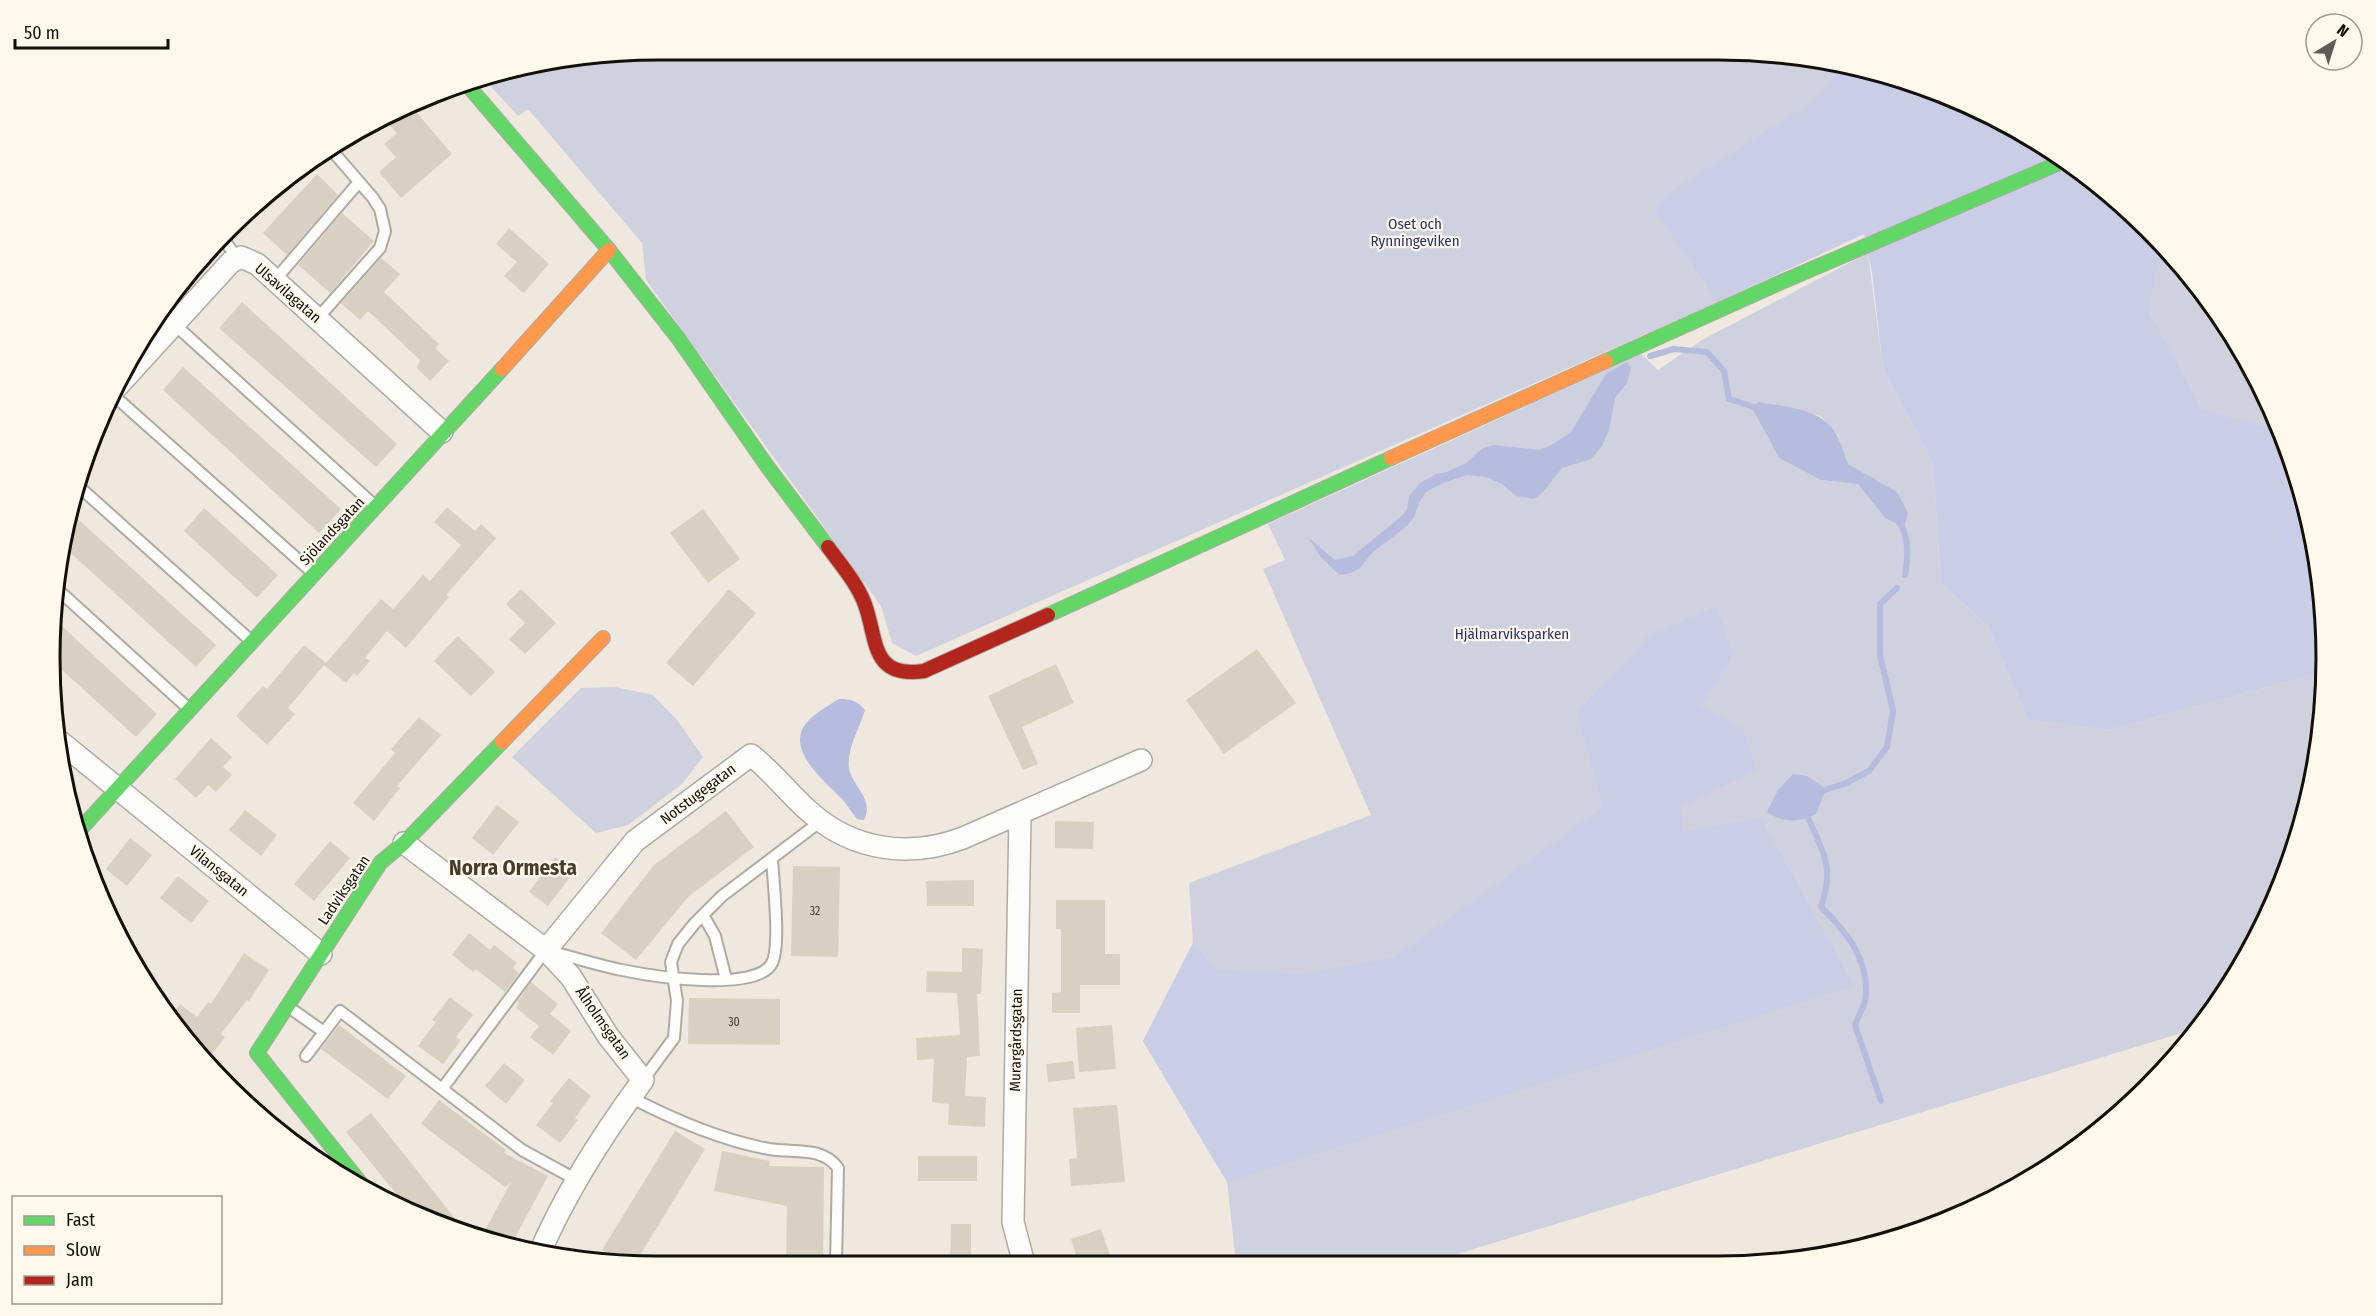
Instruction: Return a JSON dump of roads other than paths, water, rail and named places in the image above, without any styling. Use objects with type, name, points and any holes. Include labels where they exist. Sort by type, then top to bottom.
[{"type":"street","points":[[472,90],[609,250],[678,338],[767,466],[853,581],[864,602],[877,653],[897,670],[910,673],[924,671],[971,651],[1300,499],[1779,283],[2012,186],[2056,165]]},
{"type":"street","name":"Sjölandsgatan","points":[[84,825],[376,508],[442,432],[609,250]]},
{"type":"street","name":"Ulsavilagatan","points":[[137,365],[237,258],[247,258],[275,280],[442,432]]},
{"type":"street","name":"Ladviksgatan","points":[[351,1171],[257,1053],[381,862],[404,843],[603,638]]},
{"type":"street","points":[[67,747],[117,788]]},
{"type":"street","name":"Notstugegatan","points":[[546,950],[635,841],[751,755],[821,821],[842,834],[875,847],[907,850],[948,844],[1141,760]]},
{"type":"street","name":"Vilansgatan","points":[[117,788],[321,954]]},
{"type":"street","name":"Murargårdsgatan","points":[[1020,814],[1013,1222],[1022,1256]]},
{"type":"street","name":"Ålholmsgatan","points":[[404,843],[546,950],[571,977],[608,1036],[643,1080]]},
{"type":"street","points":[[543,1245],[576,1179],[602,1136],[643,1080]]},
{"type":"lane","points":[[317,319],[381,248],[385,231],[380,209],[336,155]]},
{"type":"lane","points":[[275,280],[359,182]]},
{"type":"lane","points":[[227,244],[237,258]]},
{"type":"lane","points":[[174,324],[376,508]]},
{"type":"lane","points":[[119,400],[315,574]]},
{"type":"lane","points":[[84,491],[252,642]]},
{"type":"lane","points":[[63,595],[189,710]]},
{"type":"lane","points":[[643,1080],[674,1038],[677,1001],[671,962],[678,944],[722,896],[821,821]]},
{"type":"lane","points":[[442,1089],[546,950],[622,970],[675,977],[743,978],[765,971],[773,962],[776,922],[772,858]]},
{"type":"lane","points":[[703,915],[715,936],[726,979]]},
{"type":"lane","points":[[287,1006],[324,1032]]},
{"type":"lane","points":[[306,1056],[340,1011],[522,1150],[576,1179]]},
{"type":"lane","points":[[630,1097],[714,1136],[770,1149],[819,1153],[831,1159],[838,1168],[836,1256]]},
{"type":"waterway","points":[[1650,356],[1674,349],[1707,352],[1724,371],[1729,399],[1758,410]]},
{"type":"waterway","points":[[1899,522],[1907,541],[1905,575]]},
{"type":"waterway","points":[[1821,791],[1844,784],[1869,771],[1887,747],[1893,711],[1880,655],[1880,604],[1897,588]]},
{"type":"waterway","points":[[1806,812],[1827,868],[1821,907],[1854,946],[1863,969],[1866,999],[1855,1025],[1881,1101]]},
{"type":"district","name":"Norra Ormesta","points":[[513,868]]},
{"type":"park label","name":"Oset och Rynningeviken","points":[[1415,232]]},
{"type":"park label","name":"Hjälmarviksparken","points":[[1512,634]]}]
